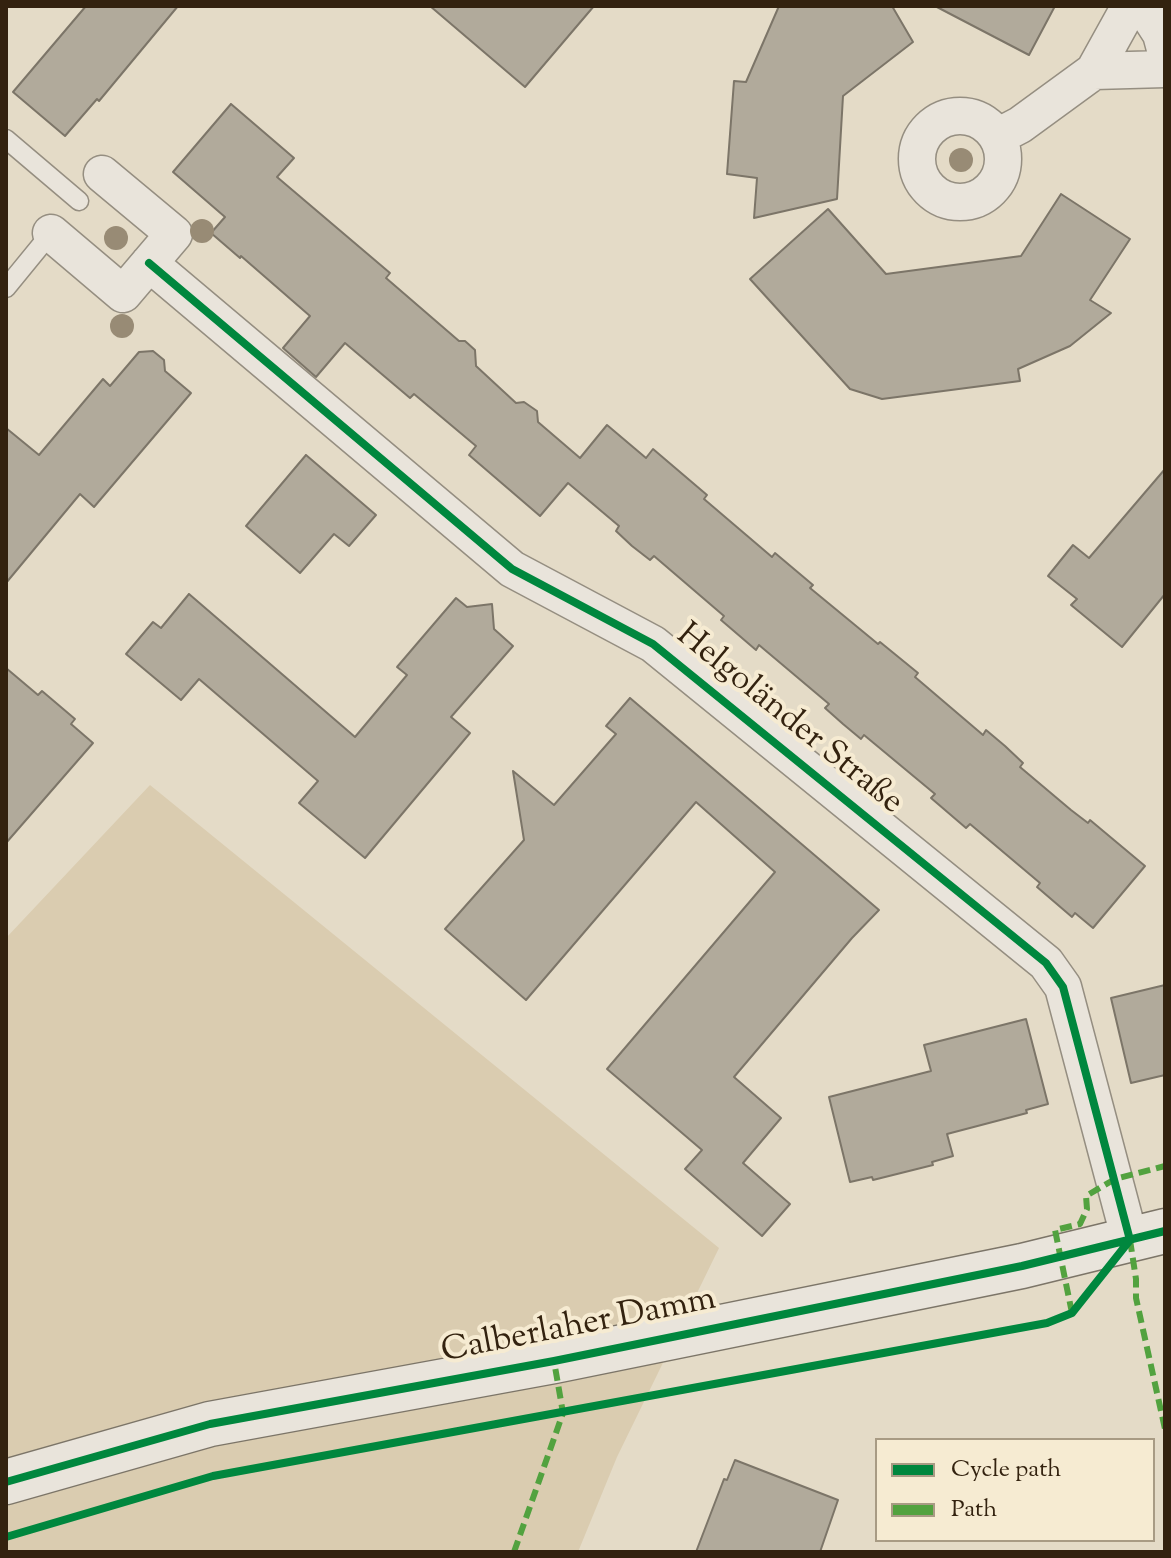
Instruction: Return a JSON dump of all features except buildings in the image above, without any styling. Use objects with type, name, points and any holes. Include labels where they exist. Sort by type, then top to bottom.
[{"type":"street","points":[[997,137],[1020,125],[1094,71],[1130,6]]},
{"type":"street","points":[[1143,6],[1161,34],[1165,49]]},
{"type":"street","points":[[1094,71],[1165,69]]},
{"type":"street","points":[[51,233],[123,294],[174,234],[102,174]]},
{"type":"street","name":"Helgoländer Straße","points":[[149,263],[512,569],[653,644],[1046,963],[1063,987],[1148,1235]]},
{"type":"street","name":"Calberlaher Damm","points":[[6,1482],[210,1424],[554,1361],[1022,1266],[1148,1235]]},
{"type":"lane","points":[[6,139],[79,201]]},
{"type":"lane","points":[[6,288],[51,233]]},
{"type":"shaded area","points":[[150,785],[719,1248],[617,1457],[578,1552],[6,1552],[6,938]]},
{"type":"marked path","points":[[1072,1313],[1055,1230],[1080,1224],[1087,1209],[1086,1196],[1115,1179],[1165,1166]]},
{"type":"marked path","points":[[1130,1240],[1136,1298],[1165,1429]]},
{"type":"marked path","points":[[514,1552],[563,1413],[554,1361]]},
{"type":"cycle path","points":[[149,263],[512,569],[653,644],[1046,963],[1063,987],[1130,1240]]},
{"type":"cycle path","points":[[6,1482],[210,1424],[554,1361],[1022,1266],[1165,1231]]},
{"type":"cycle path","points":[[6,1537],[213,1476],[1047,1323],[1072,1313],[1130,1240]]}]
